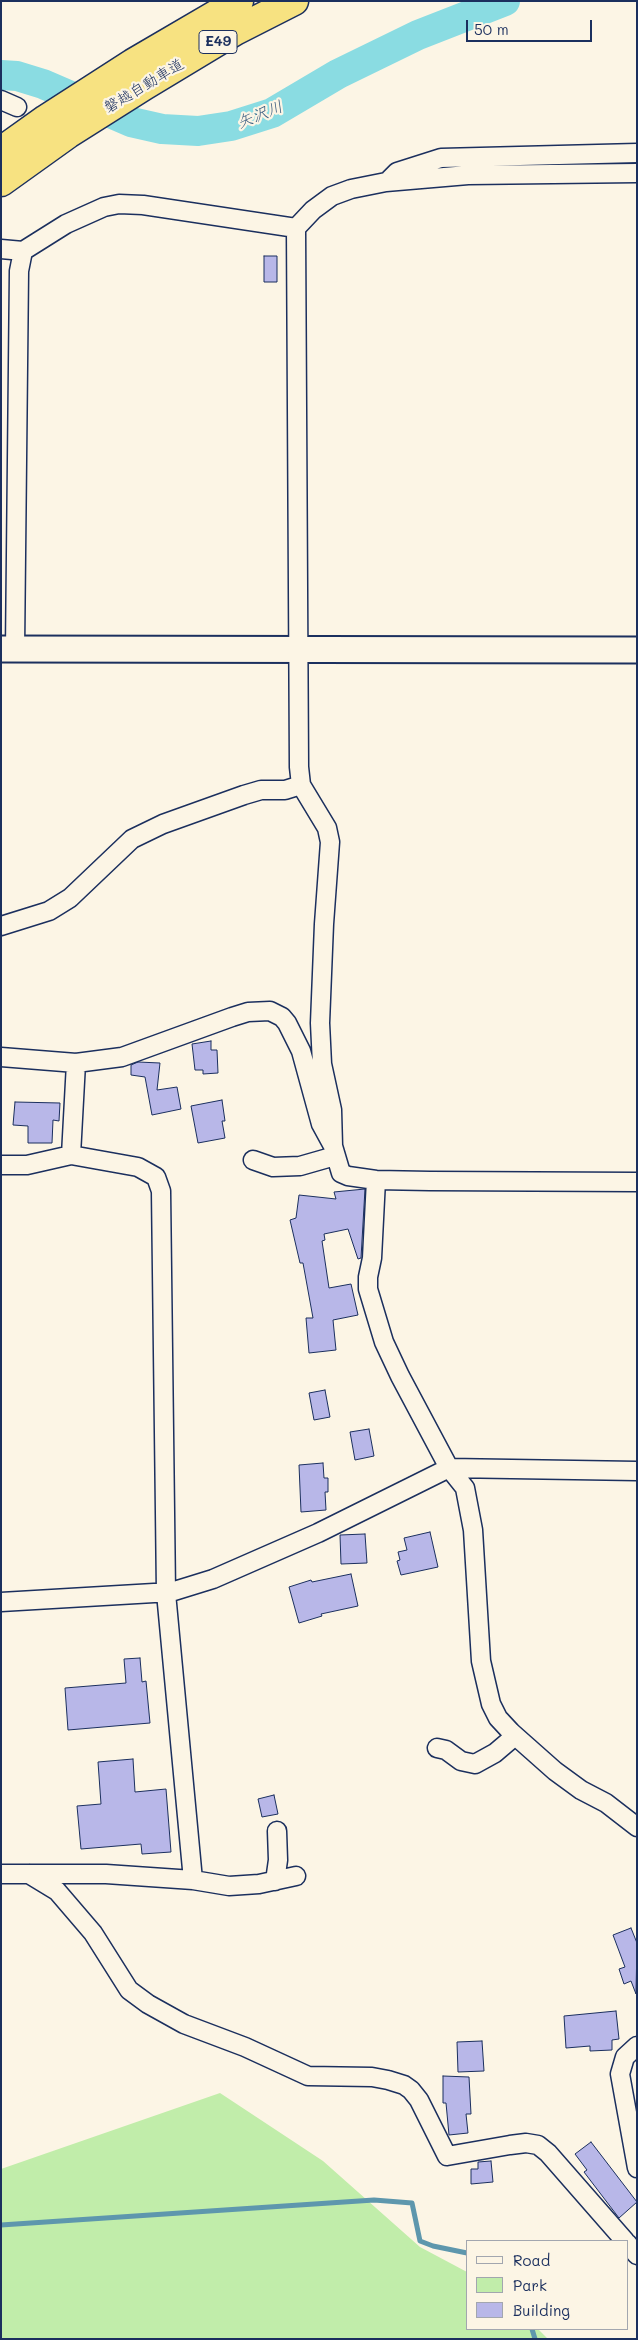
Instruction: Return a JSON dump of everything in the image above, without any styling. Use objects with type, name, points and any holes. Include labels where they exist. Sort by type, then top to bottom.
[{"type":"highway","name":"磐越自動車道","points":[[1,182],[68,134],[138,74],[239,1]]},
{"type":"highway","name":"磐越自動車道","points":[[1,151],[46,119],[138,74],[235,31],[294,1]]},
{"type":"street","points":[[386,182],[397,172],[441,158],[637,153]]},
{"type":"street","points":[[334,1151],[332,1110],[322,1064],[320,1022],[330,842],[327,828],[301,785],[299,767],[296,228],[313,210],[332,196],[351,189],[386,182],[468,175],[637,173]]},
{"type":"street","points":[[1,249],[23,251],[66,224],[104,207],[118,204],[143,205],[296,228]]},
{"type":"street","points":[[23,251],[19,271],[8,649],[637,650]]},
{"type":"street","points":[[1,926],[49,910],[70,898],[132,839],[163,824],[261,790],[286,790],[301,785]]},
{"type":"street","points":[[1,1057],[76,1063],[122,1058],[248,1012],[276,1013],[287,1023],[301,1051],[321,1124],[334,1151],[341,1173],[348,1176],[376,1180],[637,1182]]},
{"type":"street","points":[[72,1155],[76,1063]]},
{"type":"street","points":[[252,1160],[272,1167],[300,1166],[334,1151]]},
{"type":"street","points":[[1,1165],[27,1166],[72,1155],[138,1167],[156,1178],[161,1192],[166,1593],[193,1880]]},
{"type":"street","points":[[376,1180],[372,1258],[368,1277],[368,1289],[384,1342],[449,1468],[464,1488],[470,1508],[480,1661],[491,1704],[498,1718],[555,1772],[580,1790],[606,1803],[637,1827]]},
{"type":"street","points":[[1,1602],[166,1593],[213,1579],[318,1533],[449,1468],[637,1471]]},
{"type":"street","points":[[437,1748],[446,1750],[461,1761],[475,1764],[496,1753],[515,1736]]},
{"type":"street","points":[[275,1881],[278,1860],[277,1831]]},
{"type":"street","points":[[1,1874],[106,1874],[193,1880],[229,1886],[275,1881],[296,1876]]},
{"type":"street","points":[[29,1874],[57,1891],[93,1933],[130,1990],[148,2004],[184,2024],[245,2046],[308,2076],[372,2077],[404,2085],[412,2090],[419,2100],[447,2156],[526,2143],[538,2146],[548,2153],[624,2240]]},
{"type":"street","points":[[637,2046],[625,2056],[620,2074],[637,2168]]},
{"type":"street","points":[[628,2244],[637,2255]]},
{"type":"green space","points":[[220,2093],[323,2161],[420,2247],[466,2271],[466,2330],[539,2330],[548,2339],[1,2339],[1,2169]]},
{"type":"building","points":[[264,256],[277,256],[277,282],[264,282]]},
{"type":"building","points":[[211,1041],[211,1050],[217,1050],[218,1073],[203,1074],[203,1070],[195,1070],[192,1044]]},
{"type":"building","points":[[138,1062],[160,1063],[157,1090],[177,1087],[181,1109],[152,1115],[145,1077],[131,1075],[131,1065]]},
{"type":"building","points":[[222,1100],[225,1121],[222,1121],[225,1138],[198,1143],[191,1106]]},
{"type":"building","points":[[15,1102],[60,1103],[59,1121],[53,1120],[52,1143],[28,1143],[28,1126],[13,1125]]},
{"type":"building","points":[[365,1189],[361,1258],[358,1259],[348,1229],[324,1234],[325,1240],[322,1241],[329,1288],[351,1284],[358,1315],[333,1320],[336,1350],[309,1353],[306,1318],[313,1318],[303,1263],[300,1263],[290,1220],[296,1218],[299,1195],[336,1199],[334,1192]]},
{"type":"building","points":[[325,1390],[330,1417],[314,1420],[309,1393]]},
{"type":"building","points":[[369,1429],[374,1456],[355,1460],[350,1432]]},
{"type":"building","points":[[323,1463],[324,1478],[328,1478],[328,1492],[325,1492],[326,1510],[301,1512],[299,1465]]},
{"type":"building","points":[[430,1532],[438,1567],[401,1575],[397,1561],[400,1560],[398,1552],[407,1550],[404,1538]]},
{"type":"building","points":[[365,1534],[367,1563],[341,1564],[340,1535]]},
{"type":"building","points":[[351,1574],[358,1606],[321,1614],[322,1616],[299,1623],[289,1587],[311,1580],[312,1582]]},
{"type":"building","points":[[140,1658],[142,1682],[146,1681],[150,1723],[68,1730],[65,1688],[126,1683],[124,1659]]},
{"type":"building","points":[[133,1759],[135,1792],[166,1789],[171,1852],[142,1854],[141,1844],[81,1849],[77,1806],[101,1804],[98,1762]]},
{"type":"building","points":[[274,1795],[278,1814],[262,1817],[258,1799]]},
{"type":"building","points":[[631,1928],[637,1943],[636,1994],[631,1981],[624,1984],[619,1969],[625,1967],[613,1935]]},
{"type":"building","points":[[616,2011],[619,2039],[612,2040],[612,2050],[590,2051],[590,2046],[566,2048],[564,2016]]},
{"type":"building","points":[[482,2041],[484,2071],[458,2072],[457,2042]]},
{"type":"building","points":[[443,2076],[469,2077],[471,2114],[466,2114],[468,2133],[449,2135],[446,2103],[443,2103]]},
{"type":"building","points":[[591,2142],[637,2202],[619,2218],[584,2172],[587,2170],[575,2154]]},
{"type":"building","points":[[491,2161],[493,2182],[471,2184],[471,2169],[478,2169],[478,2162]]},
{"type":"waterway","name":"矢沢川","points":[[1,75],[17,76],[43,84],[131,122],[162,129],[198,131],[231,126],[272,113],[338,74],[418,35],[505,1]]},
{"type":"waterway","points":[[1,2225],[374,2200],[412,2203],[420,2241],[433,2246],[466,2253]]},
{"type":"waterway","points":[[532,2330],[535,2339]]}]
